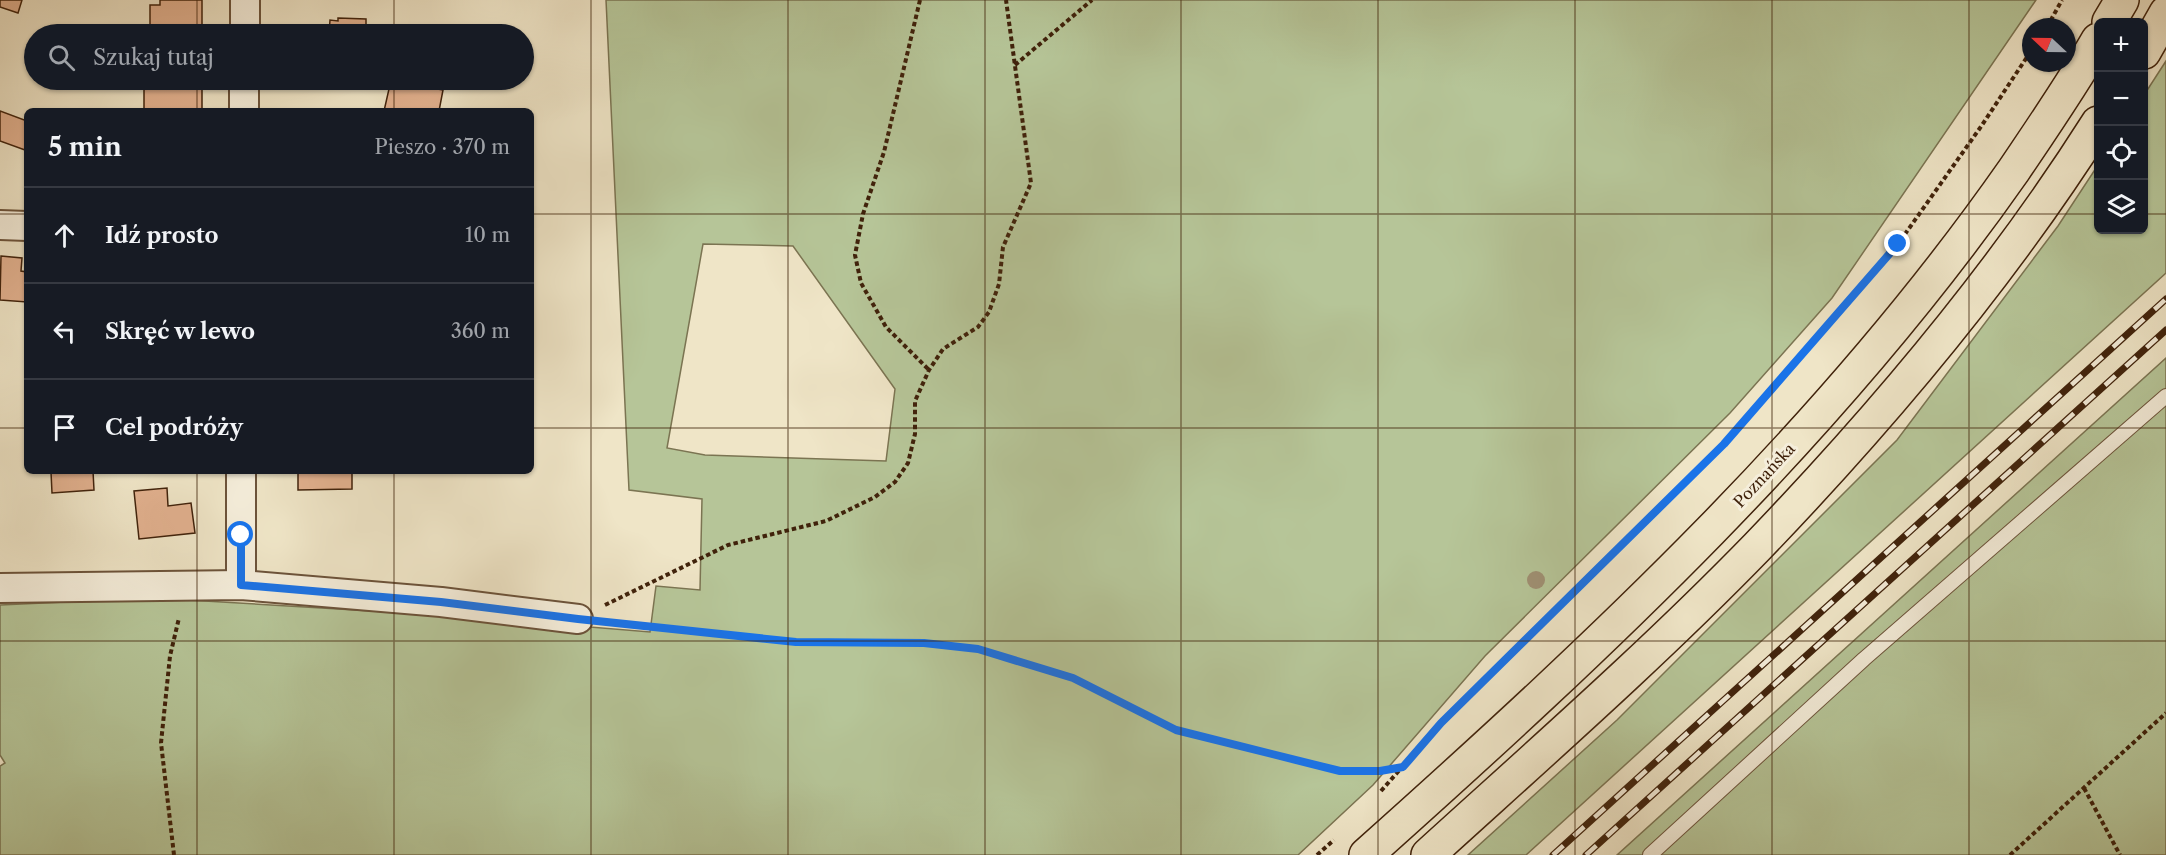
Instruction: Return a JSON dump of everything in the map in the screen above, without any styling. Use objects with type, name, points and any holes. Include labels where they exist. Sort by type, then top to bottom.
[{"type":"main road","points":[[2111,18],[2122,0]]},
{"type":"main road","points":[[2148,45],[2166,13]]},
{"type":"main road","name":"Poznańska","points":[[1366,855],[1554,684],[1673,570],[1784,454],[1892,332],[1942,268],[2036,137],[2094,46]]},
{"type":"main road","points":[[1428,855],[1683,620],[1756,547],[1849,448],[1920,366],[1971,301],[2037,214],[2096,126]]},
{"type":"street","points":[[244,24],[245,0]]},
{"type":"street","points":[[244,90],[244,108]]},
{"type":"street","points":[[0,225],[24,226]]},
{"type":"street","points":[[241,474],[241,585]]},
{"type":"street","points":[[0,588],[241,585],[441,602],[578,619]]},
{"type":"lane","points":[[1650,855],[1864,659],[2166,396]]},
{"type":"path","points":[[920,0],[884,152],[863,214],[855,255],[861,283],[886,327],[929,370]]},
{"type":"path","points":[[578,619],[728,545],[826,521],[875,497],[895,482],[908,463],[915,434],[915,401],[929,370],[943,349],[978,327],[989,312],[999,284],[1003,247],[1031,183],[1006,0]]},
{"type":"path","points":[[1015,65],[1092,0]]},
{"type":"path","points":[[2052,18],[2062,0]]},
{"type":"path","points":[[1375,798],[1441,723],[1732,435],[1898,244],[2022,65]]},
{"type":"path","points":[[174,855],[161,743],[170,656],[187,585]]},
{"type":"path","points":[[578,619],[796,642],[924,643],[978,649],[1073,678],[1176,730],[1340,771],[1380,771],[1403,767]]},
{"type":"path","points":[[2010,855],[2166,713]]},
{"type":"path","points":[[2084,788],[2120,855]]},
{"type":"path","points":[[1317,855],[1339,835]]},
{"type":"green space","points":[[606,0],[2036,0],[1832,298],[1730,413],[1485,656],[1373,785],[1298,855],[0,855],[0,766],[5,763],[0,755],[0,605],[153,598],[456,616],[650,632],[656,586],[700,590],[702,499],[629,490]],"holes":[[[703,244],[793,246],[895,389],[886,461],[705,455],[667,448]]]},
{"type":"green space","points":[[2166,61],[2166,273],[1526,855],[1468,855],[1617,720],[1897,440],[2058,226],[2094,171],[2094,234],[2148,234],[2148,89]]},
{"type":"green space","points":[[2166,358],[2166,855],[1617,855]]},
{"type":"building","points":[[0,0],[22,0],[18,13],[0,7]]},
{"type":"building","points":[[160,0],[202,0],[202,24],[150,24],[150,5],[160,5]]},
{"type":"building","points":[[338,18],[366,19],[366,24],[330,24],[330,20],[338,21]]},
{"type":"building","points":[[144,90],[202,90],[202,108],[144,108]]},
{"type":"building","points":[[389,90],[443,90],[440,108],[385,108]]},
{"type":"building","points":[[0,111],[24,120],[24,150],[0,141]]},
{"type":"building","points":[[1,256],[22,258],[24,302],[0,300]]},
{"type":"building","points":[[51,474],[93,474],[94,490],[52,493]]},
{"type":"building","points":[[298,474],[352,474],[352,489],[298,490]]},
{"type":"building","points":[[167,488],[168,506],[191,503],[195,533],[139,539],[134,491]]},
{"type":"railway","points":[[1553,855],[2166,299]]},
{"type":"railway","points":[[1586,855],[2166,330]]},
{"type":"route","points":[[241,535],[241,585],[441,602],[796,642],[924,643],[978,649],[1073,678],[1176,730],[1340,771],[1380,771],[1403,767],[1441,723],[1724,444],[1898,244]]}]
